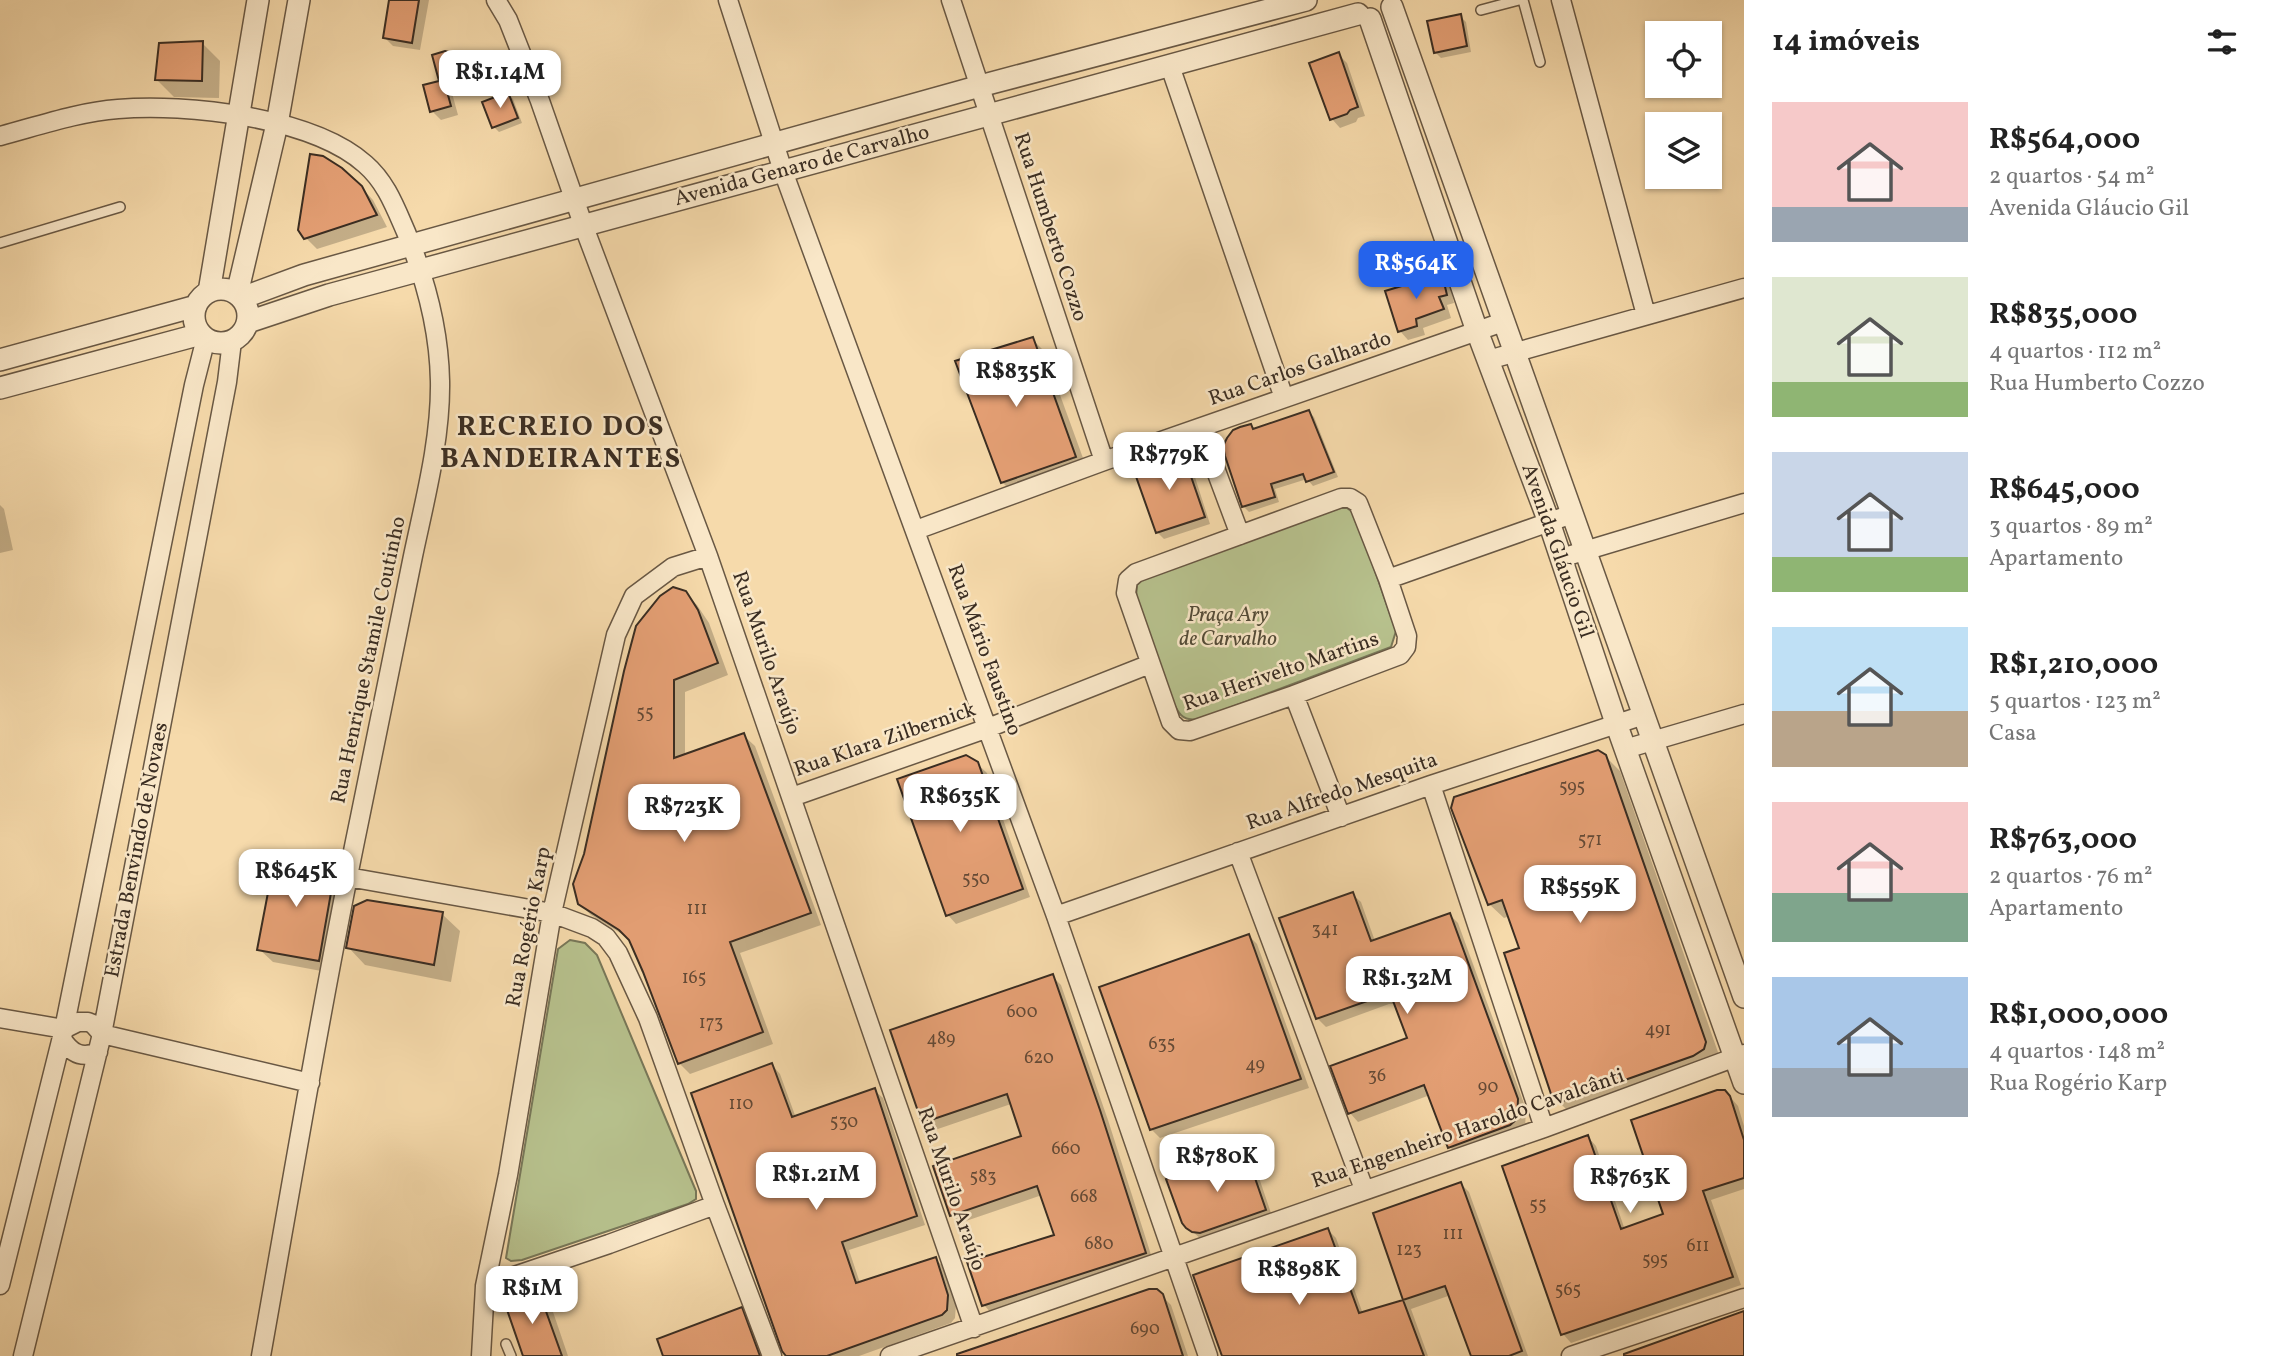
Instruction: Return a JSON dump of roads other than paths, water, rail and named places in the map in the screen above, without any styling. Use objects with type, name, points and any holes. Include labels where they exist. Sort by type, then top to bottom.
[{"type":"street","points":[[0,360],[203,299],[223,289],[239,296],[248,309],[245,330],[232,341],[220,343],[203,336],[196,326],[203,299],[239,115],[258,0]]},
{"type":"street","points":[[239,296],[277,124],[299,0]]},
{"type":"street","name":"Rua Murilo Araújo","points":[[496,0],[508,20],[708,556],[974,1328]]},
{"type":"street","name":"Rua Mário Faustino","points":[[728,0],[783,171],[1056,916],[1208,1356]]},
{"type":"street","name":"Rua Humberto Cozzo","points":[[951,0],[1104,461]]},
{"type":"street","name":"Avenida Genaro de Carvalho","points":[[239,296],[290,279],[980,86],[1306,0]]},
{"type":"street","points":[[1561,0],[1646,315]]},
{"type":"street","name":"Avenida Genaro de Carvalho","points":[[248,322],[296,305],[421,270],[1170,66],[1359,11],[1383,16],[1394,4]]},
{"type":"street","name":"Avenida Gláucio Gil","points":[[1394,4],[1503,323],[1744,997]]},
{"type":"street","name":"Avenida Gláucio Gil","points":[[1359,11],[1549,522],[1625,750],[1740,1056],[1744,1083]]},
{"type":"street","points":[[1170,66],[1284,398]]},
{"type":"street","name":"Rua Henrique Stamile Coutinho","points":[[0,136],[115,109],[163,108],[239,115],[316,136],[364,163],[381,181],[392,199],[429,293],[438,348],[438,412],[419,526],[348,877],[261,1356]]},
{"type":"street","points":[[1488,360],[1744,288]]},
{"type":"street","name":"Rua Carlos Galhardo","points":[[916,530],[1104,461],[1503,323]]},
{"type":"street","points":[[0,388],[203,336]]},
{"type":"street","name":"Estrada Benvindo de Novaes","points":[[0,1285],[63,1034],[203,336]]},
{"type":"street","name":"Estrada Benvindo de Novaes","points":[[23,1356],[102,1034],[227,382],[232,341]]},
{"type":"street","points":[[1200,428],[1240,535]]},
{"type":"street","name":"Rua Herivelto Martins","points":[[1341,498],[1350,498],[1358,503],[1388,579],[1407,636],[1406,647],[1400,655],[1190,731],[1179,730],[1171,722],[1125,586],[1136,573],[1341,498]]},
{"type":"street","points":[[1561,558],[1744,503]]},
{"type":"street","points":[[1388,579],[1572,514]]},
{"type":"street","name":"Rua Rogério Karp","points":[[481,1356],[485,1286],[508,1175],[552,913],[616,635],[634,596],[673,567],[708,556]]},
{"type":"street","name":"Rua Klara Zilbernick","points":[[792,797],[988,728],[1150,664]]},
{"type":"street","points":[[1294,695],[1340,817]]},
{"type":"street","points":[[1625,750],[1744,714]]},
{"type":"street","name":"Rua Alfredo Mesquita","points":[[1056,916],[1431,785],[1644,715]]},
{"type":"street","points":[[1431,785],[1544,1128]]},
{"type":"street","points":[[1238,852],[1364,1189]]},
{"type":"street","points":[[348,877],[552,913],[592,928],[606,937],[618,953],[648,1018],[772,1356]]},
{"type":"street","points":[[0,1018],[63,1034],[72,1052],[86,1055],[98,1052]]},
{"type":"street","points":[[63,1034],[78,1022],[88,1022],[102,1034],[310,1083]]},
{"type":"street","name":"Rua Engenheiro Haroldo Cavalcânti","points":[[890,1356],[1544,1128],[1740,1056]]},
{"type":"street","points":[[485,1286],[715,1205]]},
{"type":"street","points":[[1571,1356],[1744,1298]]},
{"type":"lane","points":[[1481,10],[1521,0],[1540,62]]},
{"type":"lane","points":[[0,243],[120,207]]},
{"type":"lane","points":[[506,1344],[511,1356]]},
{"type":"district","name":"RECREIO DOS BANDEIRANTES","points":[[561,443]]},
{"type":"park label","name":"Praça Ary de Carvalho","points":[[1228,627]]}]
